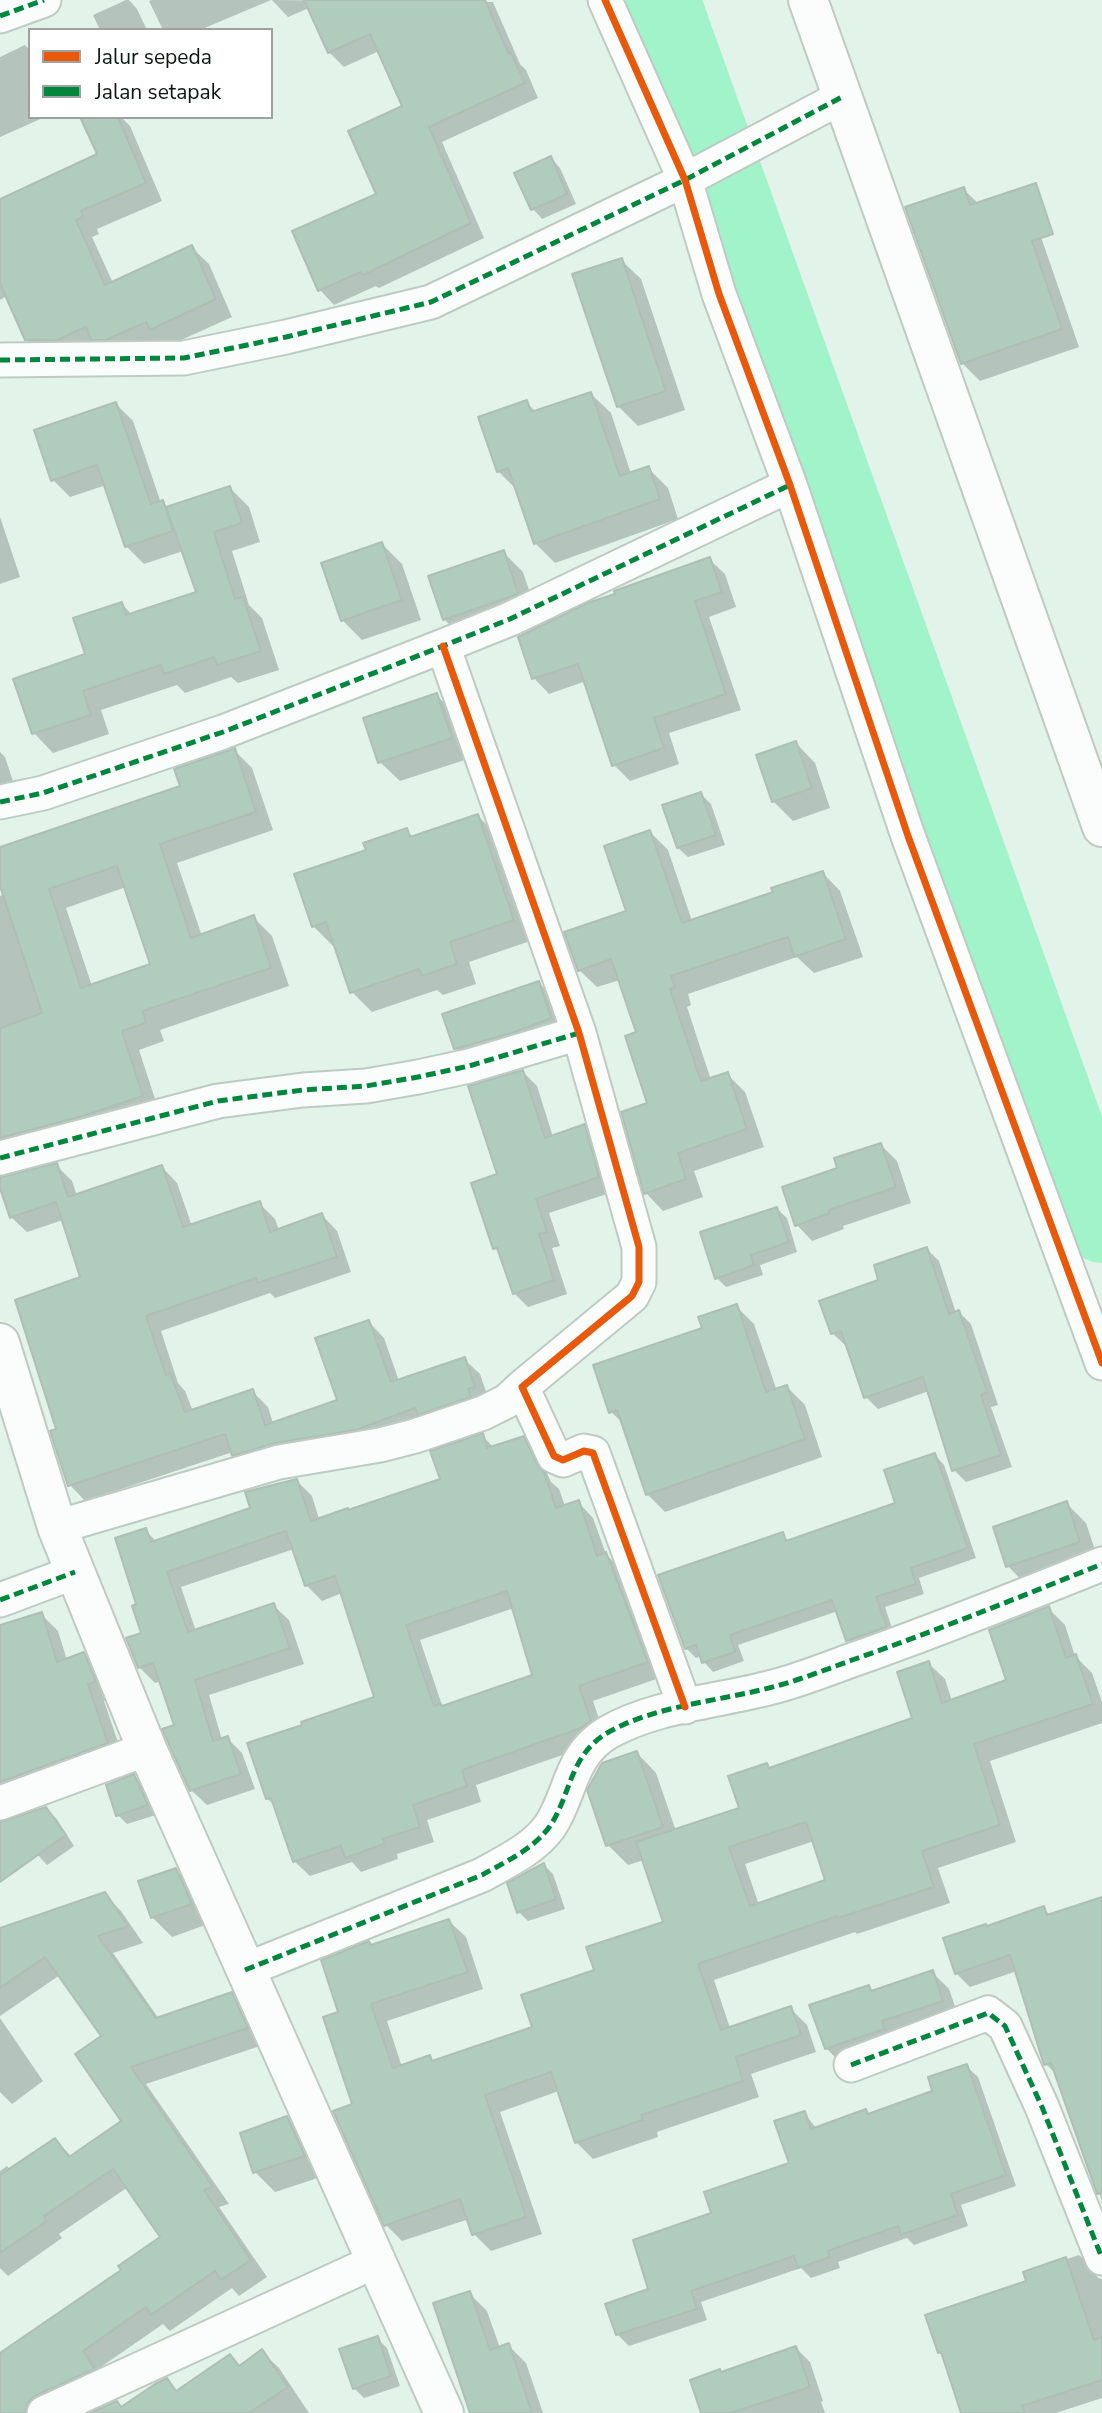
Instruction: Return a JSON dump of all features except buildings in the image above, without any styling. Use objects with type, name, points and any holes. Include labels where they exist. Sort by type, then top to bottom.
[{"type":"street","points":[[0,16],[44,0]]},
{"type":"street","points":[[605,0],[698,172],[719,294],[790,485],[908,836],[1102,1363]]},
{"type":"street","points":[[808,0],[1102,827]]},
{"type":"street","points":[[0,360],[184,358],[286,337],[430,302],[698,172],[842,97]]},
{"type":"street","points":[[0,802],[43,793],[223,732],[443,646],[510,619],[790,485]]},
{"type":"street","points":[[57,1527],[279,1462],[415,1436],[483,1413],[507,1401],[632,1296],[639,1282],[639,1247],[579,1033],[443,646]]},
{"type":"street","points":[[0,1157],[218,1101],[303,1090],[366,1086],[418,1077],[469,1066],[579,1033]]},
{"type":"street","points":[[0,1343],[7,1390],[57,1527],[147,1749],[444,2413]]},
{"type":"street","points":[[522,1387],[554,1456],[562,1460],[584,1451],[593,1452],[685,1707]]},
{"type":"street","points":[[245,1970],[482,1875],[517,1855],[535,1842],[550,1826],[584,1754],[604,1735],[627,1723],[780,1686],[905,1641],[1102,1564]]},
{"type":"street","points":[[0,1600],[75,1572]]},
{"type":"street","points":[[0,1803],[147,1749]]},
{"type":"street","points":[[851,2066],[988,2013],[996,2019],[1005,2026],[1042,2107],[1102,2258]]},
{"type":"street","points":[[44,2413],[376,2261]]},
{"type":"waterway","points":[[663,0],[1102,1226]]},
{"type":"marked path","points":[[0,16],[44,0]]},
{"type":"marked path","points":[[0,360],[184,358],[431,302],[685,180],[842,97]]},
{"type":"marked path","points":[[0,802],[43,793],[223,732],[443,646],[510,619],[790,485]]},
{"type":"marked path","points":[[0,1158],[218,1101],[303,1090],[366,1086],[418,1077],[469,1066],[579,1033]]},
{"type":"marked path","points":[[245,1970],[482,1875],[519,1854],[536,1842],[550,1826],[585,1753],[607,1733],[627,1723],[669,1709],[799,1679],[948,1625],[1102,1564]]},
{"type":"marked path","points":[[0,1600],[75,1572]]},
{"type":"marked path","points":[[851,2065],[988,2013],[1005,2026],[1042,2107],[1102,2258]]},
{"type":"cycle path","points":[[605,0],[685,180],[719,294],[790,485],[908,836],[1102,1363]]},
{"type":"cycle path","points":[[443,646],[579,1033],[639,1247],[639,1282],[632,1296],[522,1387],[554,1456],[563,1460],[584,1451],[593,1453],[685,1707]]}]
